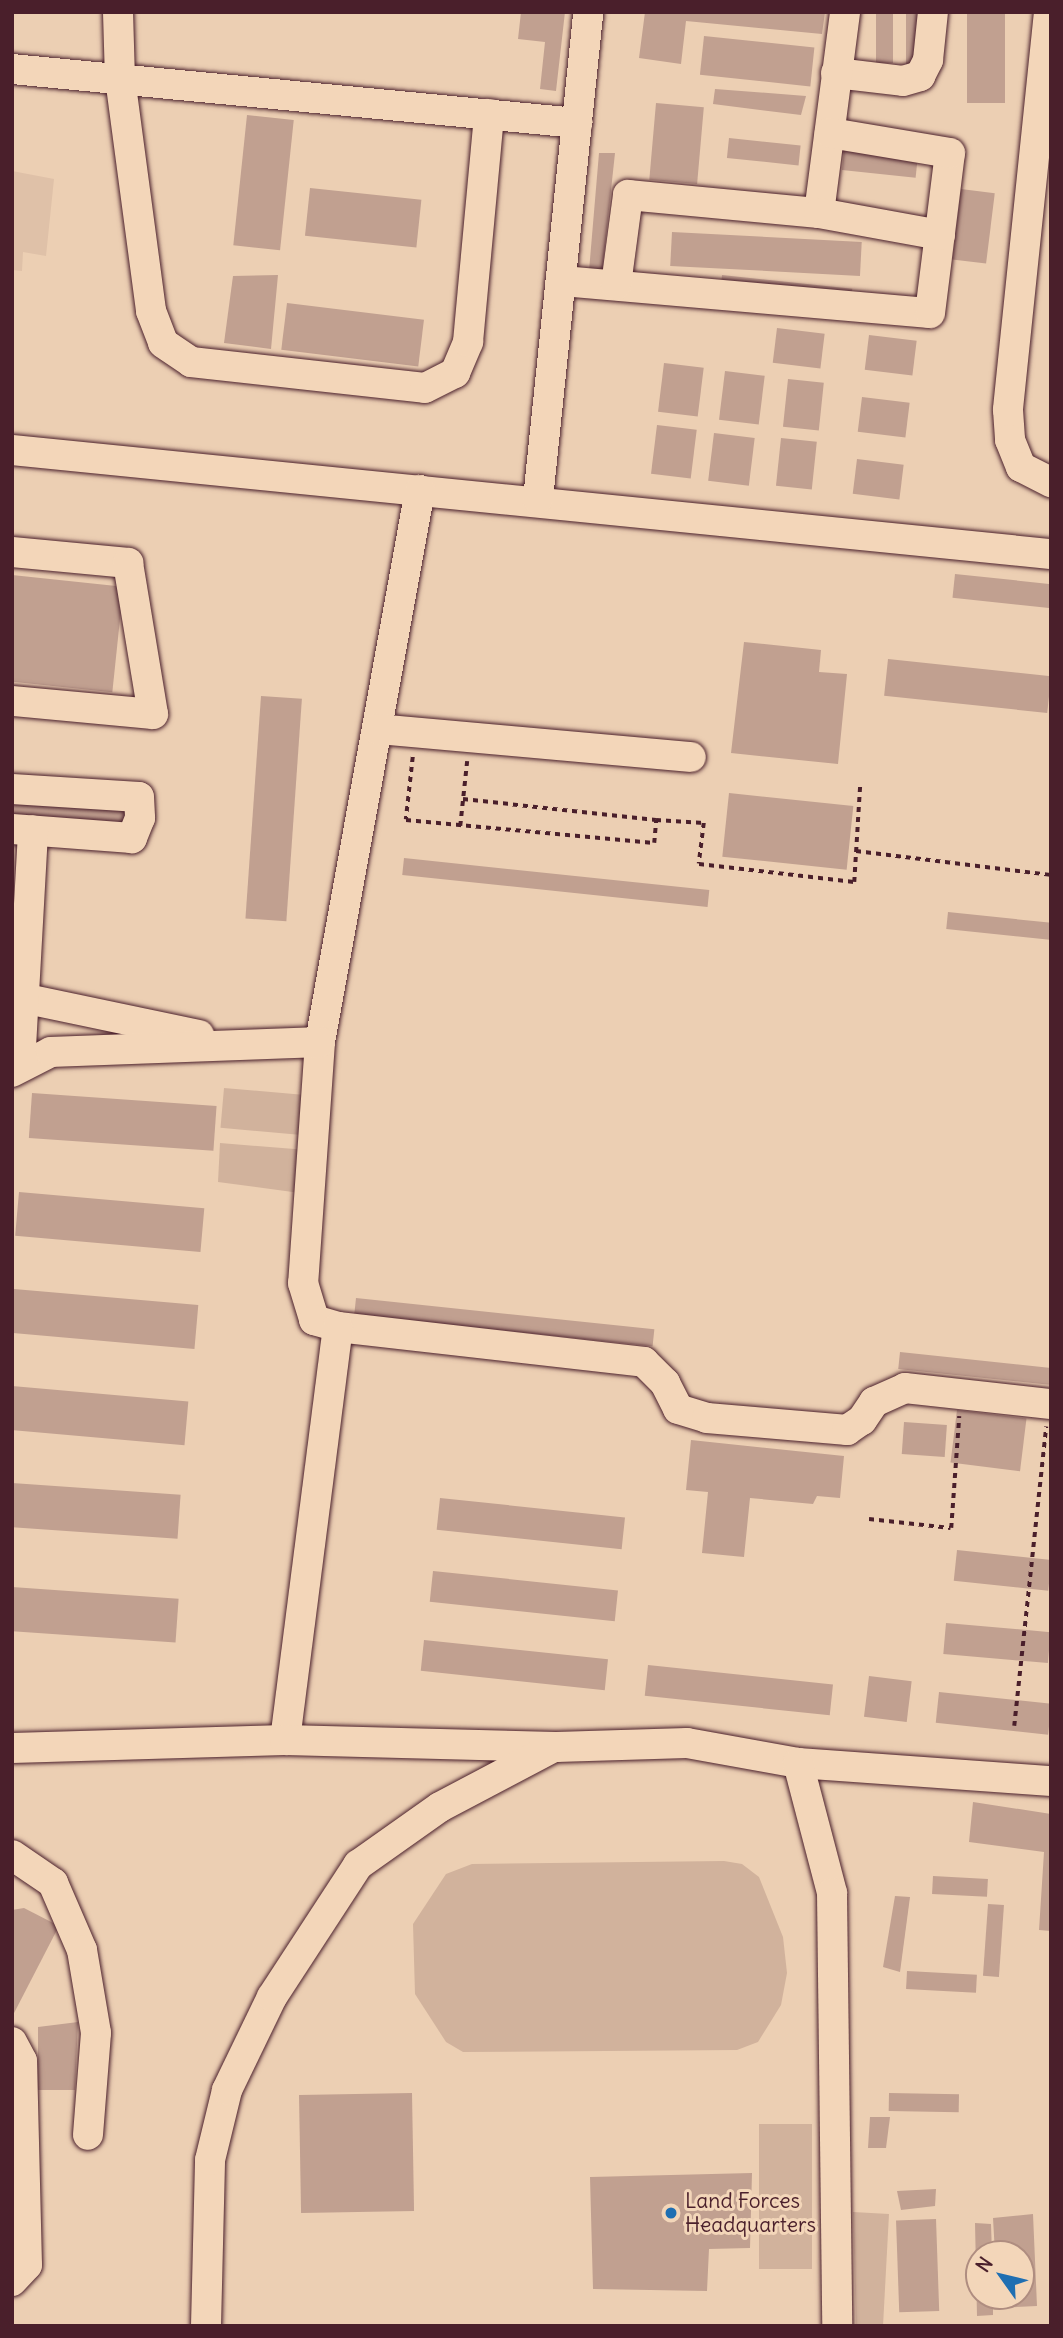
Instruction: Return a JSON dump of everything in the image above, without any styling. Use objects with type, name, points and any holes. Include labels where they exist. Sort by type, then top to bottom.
[{"type":"lane","points":[[118,12],[120,78],[155,326],[163,343],[191,362],[425,388],[455,373],[468,342],[489,114]]},
{"type":"lane","points":[[538,499],[563,281],[588,12]]},
{"type":"lane","points":[[819,212],[845,12]]},
{"type":"lane","points":[[836,73],[903,81],[920,76],[928,60],[933,12]]},
{"type":"lane","points":[[1049,12],[1037,259],[1010,440],[1021,467],[1051,482]]},
{"type":"lane","points":[[12,69],[577,123]]},
{"type":"lane","points":[[563,281],[930,313],[950,153],[830,133]]},
{"type":"lane","points":[[616,285],[628,195],[819,212],[940,235]]},
{"type":"lane","points":[[12,450],[538,499],[1051,554]]},
{"type":"lane","points":[[420,490],[320,1042],[303,1283],[314,1320],[338,1327],[644,1362],[665,1383],[678,1409],[707,1418],[847,1430],[862,1420],[874,1402],[905,1388],[1050,1404]]},
{"type":"lane","points":[[12,552],[128,563],[153,714],[12,701]]},
{"type":"lane","points":[[377,729],[691,757]]},
{"type":"lane","points":[[12,789],[139,797],[139,826],[132,838],[22,830],[22,998],[16,1068],[51,1052],[320,1042]]},
{"type":"lane","points":[[22,998],[244,1045]]},
{"type":"lane","points":[[285,1740],[338,1327]]},
{"type":"lane","points":[[12,1748],[285,1740],[555,1747],[687,1743],[798,1763],[1051,1781]]},
{"type":"lane","points":[[206,2326],[210,2160],[227,2090],[272,1997],[358,1865],[440,1807],[555,1747]]},
{"type":"lane","points":[[798,1763],[832,1893],[837,2326]]},
{"type":"lane","points":[[12,1855],[53,1883],[82,1950],[96,2033],[88,2135]]},
{"type":"lane","points":[[12,2042],[22,2062],[27,2265],[12,2281]]},
{"type":"path","points":[[416,734],[406,820],[654,843],[656,820]]},
{"type":"path","points":[[460,826],[469,738]]},
{"type":"path","points":[[463,799],[704,823],[699,864],[853,882],[860,785]]},
{"type":"path","points":[[856,851],[1051,875]]},
{"type":"path","points":[[869,1520],[951,1528],[960,1393]]},
{"type":"path","points":[[1014,1726],[1050,1404]]},
{"type":"shaded area","points":[[12,171],[54,179],[46,256],[23,252],[22,271],[12,270]]},
{"type":"shaded area","points":[[224,1088],[311,1096],[307,1135],[221,1128]]},
{"type":"shaded area","points":[[220,1143],[307,1150],[300,1193],[218,1182]]},
{"type":"shaded area","points":[[724,1861],[742,1864],[759,1877],[783,1937],[787,1973],[781,2005],[758,2042],[737,2050],[463,2052],[446,2042],[415,1994],[413,1924],[446,1874],[472,1864]]},
{"type":"shaded area","points":[[759,2124],[812,2124],[812,2269],[759,2269]]},
{"type":"shaded area","points":[[853,2212],[889,2214],[883,2326],[856,2326]]},
{"type":"building","points":[[521,12],[565,12],[556,91],[540,89],[545,42],[518,39]]},
{"type":"building","points":[[645,12],[825,12],[822,34],[686,21],[681,64],[639,58]]},
{"type":"building","points":[[876,12],[893,12],[893,63],[876,63]]},
{"type":"building","points":[[906,12],[920,12],[920,65],[906,65]]},
{"type":"building","points":[[967,12],[1005,12],[1005,103],[967,103]]},
{"type":"building","points":[[704,36],[814,48],[810,86],[700,75]]},
{"type":"building","points":[[715,89],[806,96],[801,115],[713,104]]},
{"type":"building","points":[[656,103],[704,107],[697,184],[649,180]]},
{"type":"building","points":[[247,115],[294,120],[280,250],[233,245]]},
{"type":"building","points":[[729,138],[801,146],[799,165],[727,158]]},
{"type":"building","points":[[844,151],[918,159],[916,178],[842,170]]},
{"type":"building","points":[[599,153],[615,153],[602,274],[589,271]]},
{"type":"building","points":[[310,188],[421,200],[416,247],[305,236]]},
{"type":"building","points":[[961,189],[995,193],[986,264],[952,259]]},
{"type":"building","points":[[672,232],[862,242],[860,276],[670,266]]},
{"type":"building","points":[[278,275],[271,349],[224,343],[233,276]]},
{"type":"building","points":[[722,275],[852,289],[851,303],[721,289]]},
{"type":"building","points":[[287,303],[424,320],[418,366],[281,350]]},
{"type":"building","points":[[777,328],[825,334],[820,369],[773,363]]},
{"type":"building","points":[[869,335],[917,341],[912,376],[865,370]]},
{"type":"building","points":[[664,363],[704,368],[698,417],[658,412]]},
{"type":"building","points":[[725,371],[765,376],[759,425],[719,420]]},
{"type":"building","points":[[788,379],[824,383],[819,431],[783,427]]},
{"type":"building","points":[[862,397],[910,403],[905,438],[858,432]]},
{"type":"building","points":[[657,425],[697,430],[691,479],[651,474]]},
{"type":"building","points":[[714,433],[755,438],[749,486],[708,481]]},
{"type":"building","points":[[781,438],[817,442],[812,490],[776,486]]},
{"type":"building","points":[[857,459],[904,465],[899,499],[853,494]]},
{"type":"building","points":[[955,574],[1051,584],[1049,608],[952,598]]},
{"type":"building","points":[[12,575],[123,587],[112,692],[12,682]]},
{"type":"building","points":[[744,642],[821,650],[819,672],[847,674],[838,764],[731,753]]},
{"type":"building","points":[[888,659],[1051,676],[1047,713],[884,696]]},
{"type":"building","points":[[261,696],[302,699],[286,921],[245,918]]},
{"type":"building","points":[[729,793],[853,806],[847,870],[722,857]]},
{"type":"building","points":[[12,800],[135,809],[134,825],[12,816]]},
{"type":"building","points":[[404,858],[709,890],[708,907],[402,875]]},
{"type":"building","points":[[948,912],[1051,923],[1050,940],[946,929]]},
{"type":"building","points":[[32,1093],[217,1106],[213,1151],[29,1138]]},
{"type":"building","points":[[19,1192],[204,1208],[200,1252],[15,1236]]},
{"type":"building","points":[[14,1289],[198,1305],[194,1349],[12,1333]]},
{"type":"building","points":[[356,1298],[654,1329],[653,1346],[354,1315]]},
{"type":"building","points":[[900,1352],[1051,1368],[1049,1385],[898,1369]]},
{"type":"building","points":[[12,1386],[188,1401],[184,1445],[12,1430]]},
{"type":"building","points":[[957,1410],[1026,1419],[1020,1471],[951,1463]]},
{"type":"building","points":[[904,1422],[947,1425],[945,1457],[902,1454]]},
{"type":"building","points":[[691,1440],[844,1456],[840,1498],[817,1496],[813,1504],[750,1498],[744,1557],[702,1553],[708,1492],[686,1490]]},
{"type":"building","points":[[12,1483],[181,1495],[178,1539],[12,1527]]},
{"type":"building","points":[[440,1498],[625,1517],[622,1549],[437,1530]]},
{"type":"building","points":[[957,1550],[1051,1560],[1048,1591],[954,1581]]},
{"type":"building","points":[[433,1571],[618,1590],[615,1621],[430,1602]]},
{"type":"building","points":[[12,1587],[179,1599],[176,1643],[12,1631]]},
{"type":"building","points":[[946,1623],[1051,1632],[1048,1663],[943,1654]]},
{"type":"building","points":[[424,1640],[608,1659],[605,1690],[421,1671]]},
{"type":"building","points":[[648,1665],[833,1684],[830,1715],[645,1696]]},
{"type":"building","points":[[869,1676],[912,1681],[907,1722],[864,1717]]},
{"type":"building","points":[[939,1692],[1051,1704],[1048,1735],[936,1723]]},
{"type":"building","points":[[973,1802],[1051,1814],[1051,1931],[1039,1930],[1044,1852],[969,1842]]},
{"type":"building","points":[[933,1876],[988,1879],[987,1897],[932,1894]]},
{"type":"building","points":[[895,1896],[910,1897],[900,1972],[883,1967]]},
{"type":"building","points":[[988,1904],[1004,1905],[999,1977],[983,1976]]},
{"type":"building","points":[[24,1908],[59,1926],[12,2017],[12,1910]]},
{"type":"building","points":[[907,1971],[977,1975],[976,1993],[906,1989]]},
{"type":"building","points":[[78,2022],[75,2090],[38,2090],[38,2027]]},
{"type":"building","points":[[412,2093],[414,2211],[301,2213],[299,2095]]},
{"type":"building","points":[[889,2093],[959,2094],[959,2112],[889,2111]]},
{"type":"building","points":[[870,2117],[890,2117],[886,2148],[868,2148]]},
{"type":"building","name":"Land Forces Headquarters","points":[[752,2173],[750,2248],[709,2249],[707,2291],[593,2289],[590,2177]]},
{"type":"building","points":[[936,2189],[935,2206],[901,2210],[897,2191]]},
{"type":"building","points":[[1033,2214],[1034,2240],[994,2240],[993,2218]]},
{"type":"building","points":[[936,2219],[939,2311],[899,2312],[896,2220]]},
{"type":"building","points":[[975,2223],[991,2224],[992,2240],[975,2240]]},
{"type":"building","points":[[1035,2260],[1037,2306],[1035,2306]]},
{"type":"building","points":[[977,2310],[993,2310],[993,2315],[977,2316]]},
{"type":"place","name":"Land Forces Headquarters","points":[[671,2213]]}]
